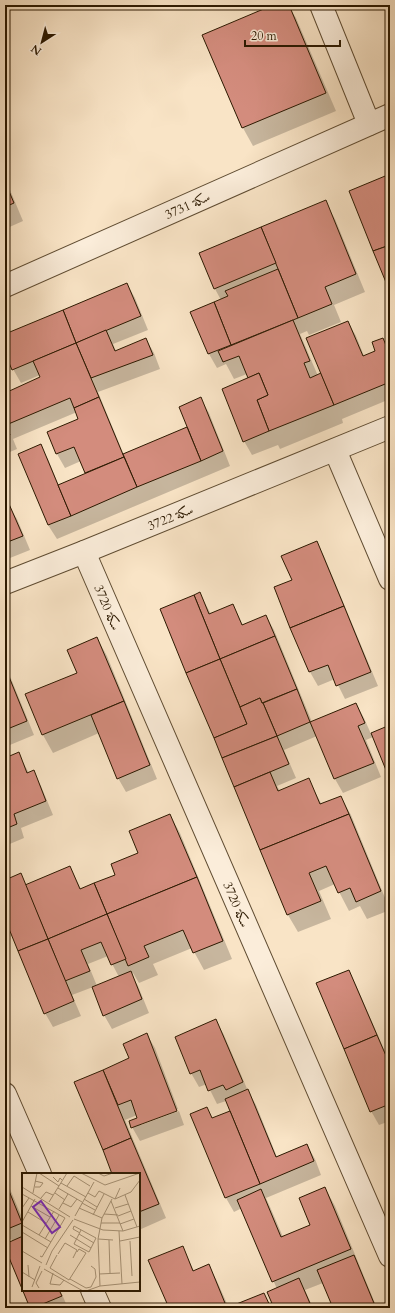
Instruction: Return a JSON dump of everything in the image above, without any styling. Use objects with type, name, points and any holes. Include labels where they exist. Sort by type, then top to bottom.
[{"type":"street","points":[[321,5],[369,124]]},
{"type":"street","name":"سكة 3731","points":[[5,286],[390,115]]},
{"type":"street","name":"سكة 3722","points":[[5,583],[390,427]]},
{"type":"street","points":[[335,450],[390,578]]},
{"type":"street","name":"سكة 3720","points":[[84,552],[390,1256]]},
{"type":"street","points":[[5,1094],[40,1173]]},
{"type":"street","points":[[92,1291],[100,1308]]},
{"type":"building","points":[[273,5],[289,5],[326,93],[242,128],[202,35]]},
{"type":"building","points":[[390,174],[390,245],[373,251],[349,191]]},
{"type":"building","points":[[5,182],[14,203],[5,207]]},
{"type":"building","points":[[326,200],[356,274],[325,287],[332,304],[298,318],[261,227]]},
{"type":"building","points":[[261,227],[276,263],[214,289],[199,253]]},
{"type":"building","points":[[390,245],[390,292],[373,251]]},
{"type":"building","points":[[278,269],[298,318],[231,345],[214,302],[228,296],[225,291]]},
{"type":"building","points":[[127,283],[141,316],[76,343],[63,310]]},
{"type":"building","points":[[214,302],[231,345],[208,354],[190,312]]},
{"type":"building","points":[[63,310],[76,343],[12,370],[5,353],[5,334]]},
{"type":"building","points":[[293,320],[310,361],[304,363],[310,378],[321,373],[334,405],[269,431],[257,400],[268,395],[259,373],[248,378],[239,356],[223,362],[218,351]]},
{"type":"building","points":[[348,321],[363,356],[375,351],[372,342],[383,338],[390,355],[390,382],[334,405],[306,338]]},
{"type":"building","points":[[106,330],[115,351],[146,338],[153,355],[91,378],[76,343]]},
{"type":"building","points":[[76,343],[99,397],[74,408],[70,398],[6,425],[5,393],[40,377],[33,361]]},
{"type":"building","points":[[259,373],[268,395],[257,400],[269,431],[243,442],[222,389]]},
{"type":"building","points":[[99,397],[124,457],[85,473],[74,447],[56,454],[47,432],[78,419],[74,408]]},
{"type":"building","points":[[201,397],[223,451],[201,461],[179,407]]},
{"type":"building","points":[[5,423],[10,435],[5,437]]},
{"type":"building","points":[[187,427],[201,461],[137,487],[123,454]]},
{"type":"building","points":[[41,444],[71,516],[48,525],[18,454]]},
{"type":"building","points":[[124,457],[137,487],[71,516],[58,485]]},
{"type":"building","points":[[9,504],[23,536],[5,543],[5,506]]},
{"type":"building","points":[[317,541],[344,606],[290,628],[274,587],[292,580],[281,556]]},
{"type":"building","points":[[200,592],[209,614],[233,604],[242,625],[266,615],[275,636],[220,659],[194,595]]},
{"type":"building","points":[[194,595],[220,659],[186,673],[160,609]]},
{"type":"building","points":[[344,606],[371,672],[336,686],[328,665],[309,672],[290,628]]},
{"type":"building","points":[[275,636],[297,689],[262,703],[260,698],[240,707],[220,659]]},
{"type":"building","points":[[97,637],[124,701],[42,735],[25,694],[77,673],[67,650]]},
{"type":"building","points":[[220,659],[247,724],[214,738],[186,673]]},
{"type":"building","points":[[5,667],[27,721],[5,730]]},
{"type":"building","points":[[297,689],[310,722],[277,736],[263,703]]},
{"type":"building","points":[[260,698],[277,736],[222,758],[214,738],[247,724],[240,707]]},
{"type":"building","points":[[124,701],[150,765],[117,779],[91,715]]},
{"type":"building","points":[[356,703],[365,723],[358,726],[374,763],[334,779],[310,722]]},
{"type":"building","points":[[390,725],[390,780],[371,733]]},
{"type":"building","points":[[277,736],[289,764],[234,787],[222,758]]},
{"type":"building","points":[[19,752],[27,773],[34,770],[46,801],[14,814],[17,824],[5,829],[5,767],[7,766],[5,758]]},
{"type":"building","points":[[270,772],[278,791],[309,778],[320,804],[341,796],[349,814],[260,850],[234,787]]},
{"type":"building","points":[[170,814],[197,877],[107,914],[94,883],[115,875],[111,864],[138,853],[129,831]]},
{"type":"building","points":[[349,814],[381,891],[356,902],[350,888],[338,893],[326,866],[309,873],[321,901],[287,915],[260,850]]},
{"type":"building","points":[[70,866],[80,889],[94,883],[107,914],[48,939],[25,885]]},
{"type":"building","points":[[21,873],[48,939],[18,951],[5,919],[5,880]]},
{"type":"building","points":[[197,877],[223,941],[193,953],[183,930],[144,946],[149,957],[128,966],[107,914]]},
{"type":"building","points":[[107,914],[126,959],[111,965],[101,942],[81,950],[90,971],[65,981],[48,939]]},
{"type":"building","points":[[48,939],[74,1001],[44,1014],[18,951]]},
{"type":"building","points":[[349,970],[377,1035],[344,1049],[316,983]]},
{"type":"building","points":[[131,971],[142,999],[103,1016],[92,987]]},
{"type":"building","points":[[216,1019],[243,1082],[226,1090],[223,1085],[208,1091],[200,1070],[190,1074],[175,1037]]},
{"type":"building","points":[[147,1033],[177,1111],[131,1128],[129,1121],[137,1118],[131,1100],[118,1105],[103,1070],[129,1058],[123,1044]]},
{"type":"building","points":[[377,1035],[390,1065],[390,1104],[370,1112],[344,1049]]},
{"type":"building","points":[[103,1070],[131,1138],[103,1150],[74,1082]]},
{"type":"building","points":[[248,1089],[276,1157],[307,1144],[314,1161],[260,1184],[225,1099]]},
{"type":"building","points":[[207,1107],[212,1118],[230,1111],[260,1184],[225,1198],[190,1114]]},
{"type":"building","points":[[131,1138],[159,1204],[140,1212],[140,1173],[112,1173],[103,1150]]},
{"type":"building","points":[[5,1181],[22,1223],[5,1230]]},
{"type":"building","points":[[325,1187],[351,1249],[272,1282],[237,1200],[261,1189],[281,1237],[310,1225],[299,1198]]},
{"type":"building","points":[[22,1236],[22,1289],[5,1248],[5,1244]]},
{"type":"building","points":[[183,1246],[193,1271],[209,1264],[227,1308],[169,1308],[148,1260]]},
{"type":"building","points":[[354,1255],[376,1308],[333,1308],[317,1270]]},
{"type":"building","points":[[299,1278],[312,1308],[274,1308],[267,1292]]},
{"type":"building","points":[[23,1291],[60,1291],[62,1296],[33,1308],[30,1308]]},
{"type":"building","points":[[264,1293],[271,1308],[235,1308],[234,1305]]}]
